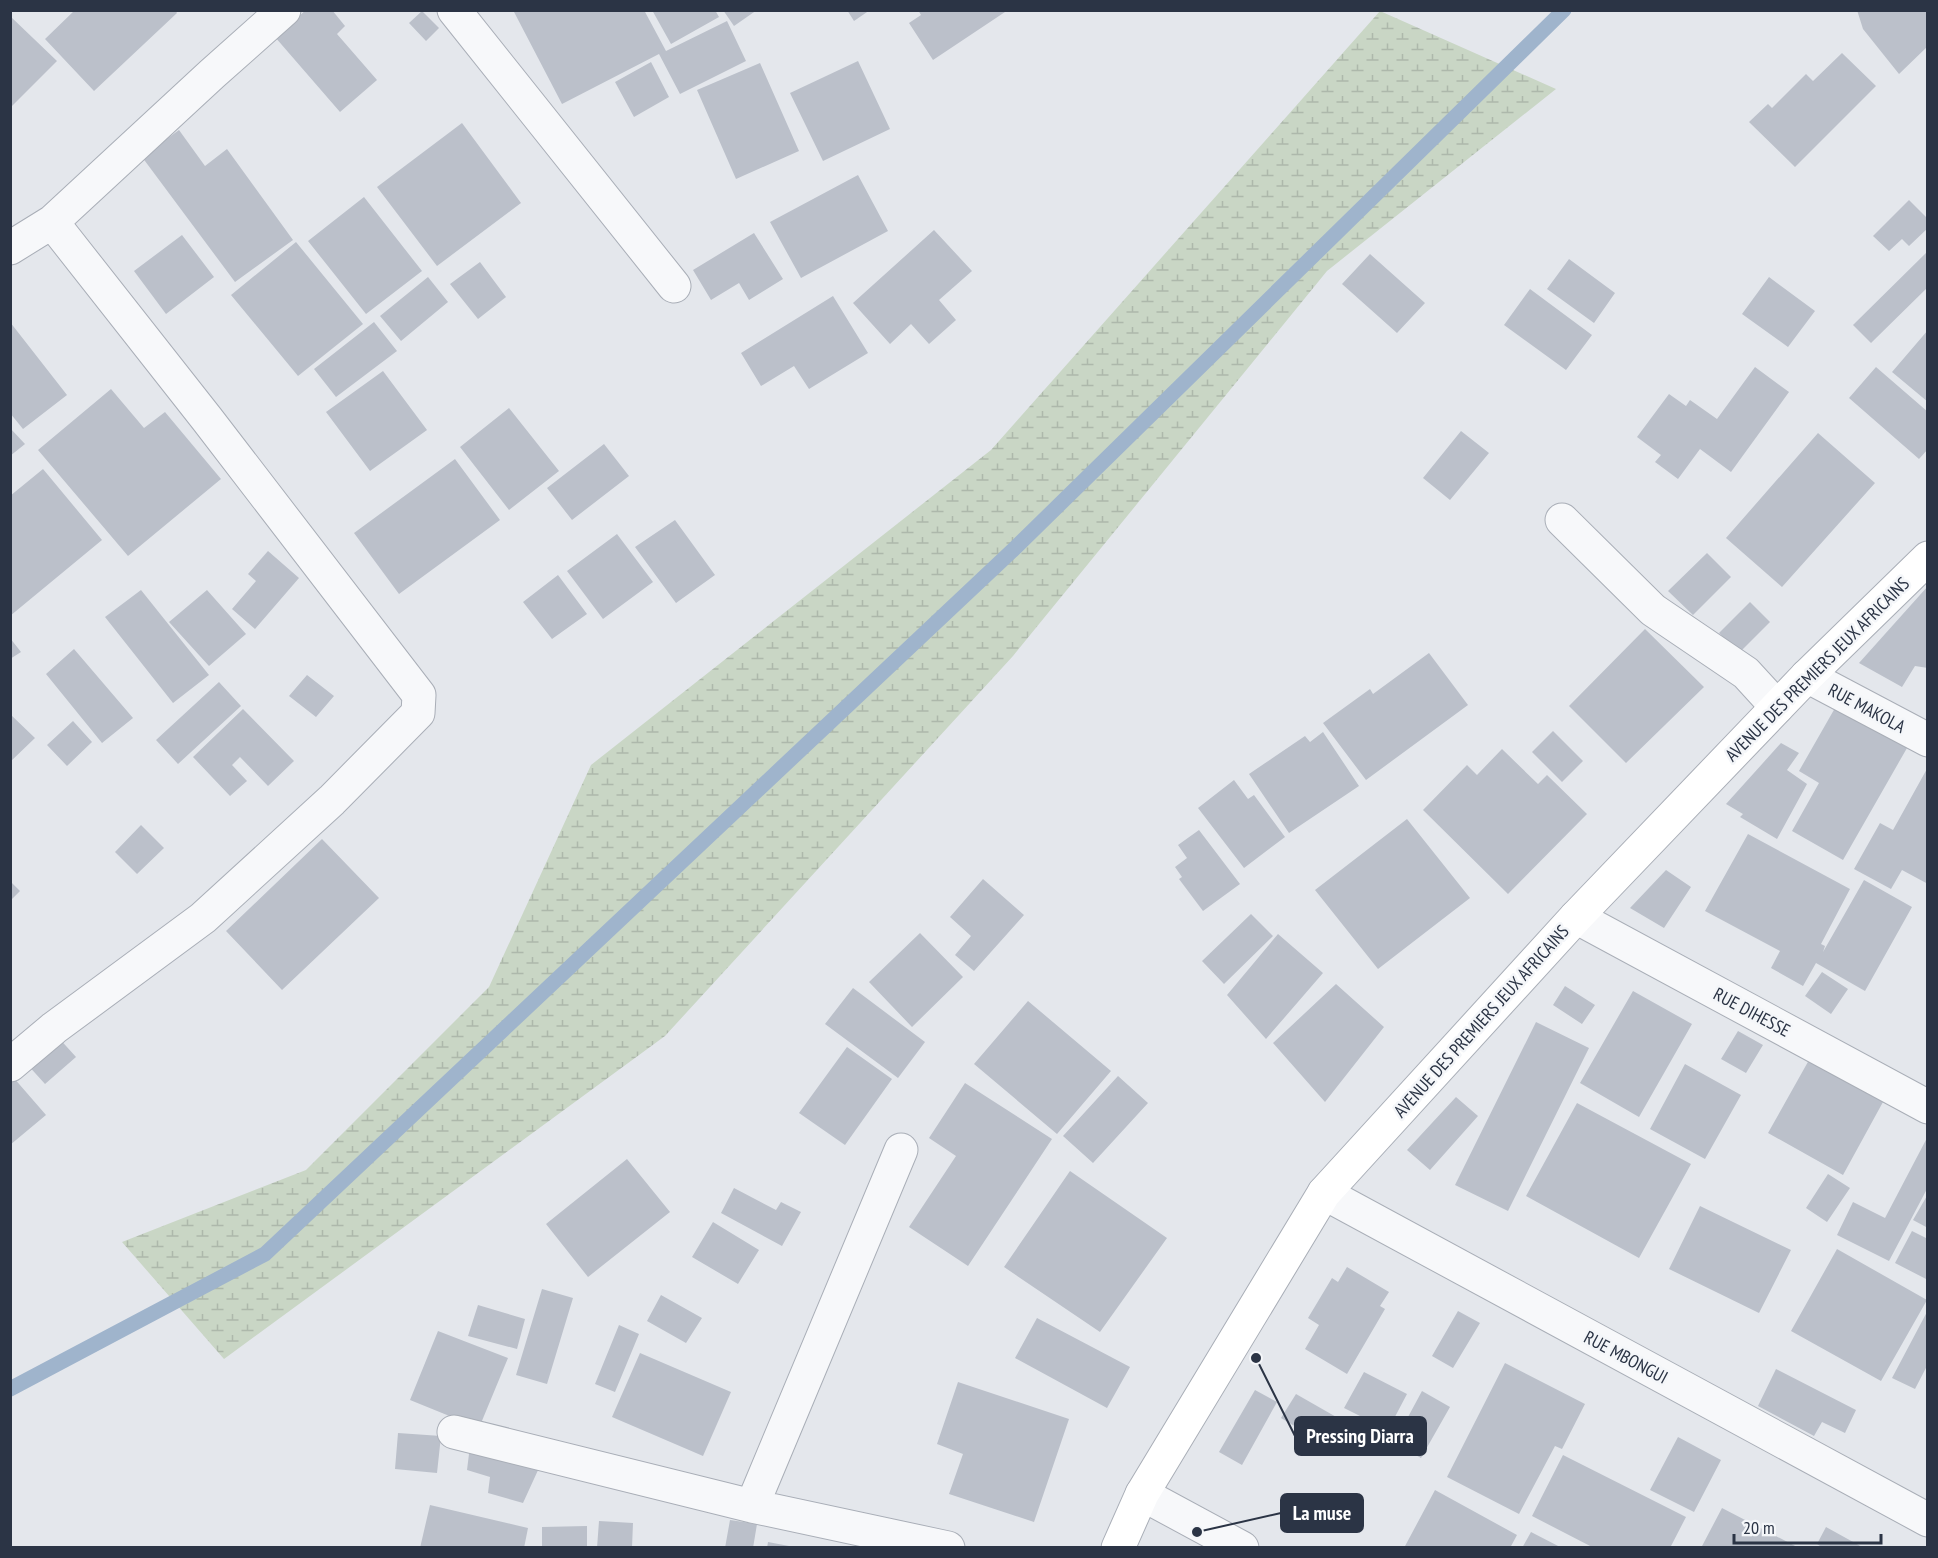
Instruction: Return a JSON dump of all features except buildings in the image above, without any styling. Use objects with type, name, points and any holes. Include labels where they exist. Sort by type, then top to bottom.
[{"type":"street","points":[[10,248],[52,222],[285,10]]},
{"type":"street","points":[[454,10],[674,286]]},
{"type":"street","points":[[10,1065],[54,1028],[202,918],[332,800],[418,713],[419,695],[52,222]]},
{"type":"street","points":[[1562,520],[1653,610],[1746,673],[1777,707]]},
{"type":"street","name":"AVENUE DES PREMIERS JEUX AFRICAINS","points":[[1118,1548],[1142,1494],[1324,1193],[1576,917],[1807,676],[1928,558]]},
{"type":"street","name":"RUE MAKOLA","points":[[1807,676],[1928,740]]},
{"type":"street","name":"RUE DIHESSE","points":[[1576,917],[1928,1107]]},
{"type":"street","points":[[752,1506],[901,1150]]},
{"type":"street","name":"RUE MBONGUI","points":[[1324,1193],[1928,1520]]},
{"type":"street","points":[[454,1432],[752,1506],[948,1548]]},
{"type":"street","points":[[1142,1494],[1242,1548]]},
{"type":"green space","points":[[1380,11],[1556,89],[1327,271],[1013,656],[665,1036],[224,1359],[122,1242],[306,1170],[489,987],[591,765],[991,450]]},
{"type":"waterway","points":[[10,1389],[265,1254],[1014,549],[1564,10]]},
{"type":"place","name":"Pressing Diarra","points":[[1256,1358]]},
{"type":"place","name":"La muse","points":[[1197,1532]]}]
